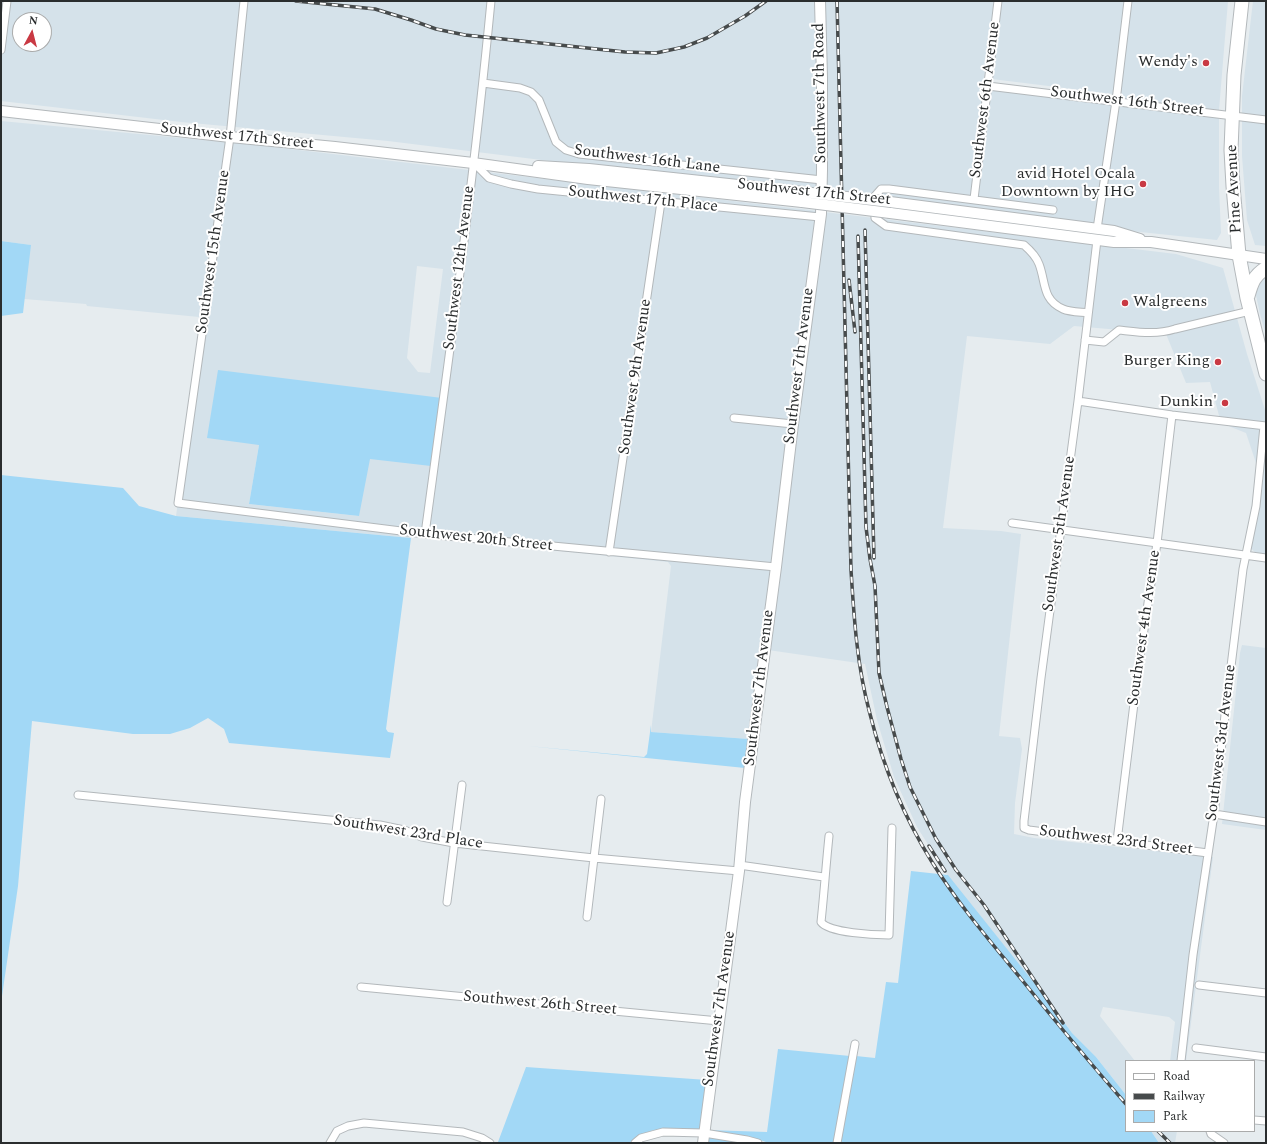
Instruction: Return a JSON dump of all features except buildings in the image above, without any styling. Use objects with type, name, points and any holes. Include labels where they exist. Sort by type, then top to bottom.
[{"type":"highway","name":"Pine Avenue","points":[[1242,1],[1234,75],[1232,115],[1233,186],[1239,255],[1247,298],[1266,374]]},
{"type":"highway","points":[[1247,298],[1253,279],[1266,268]]},
{"type":"main road","name":"Southwest 7th Road","points":[[818,233],[822,180],[820,1]]},
{"type":"main road","name":"Southwest 17th Street","points":[[1,111],[230,137],[473,162],[588,179],[802,202],[1114,242],[1151,242]]},
{"type":"main road","name":"Southwest 17th Street","points":[[473,162],[589,169],[890,202],[1114,231],[1151,242],[1266,259]]},
{"type":"main road","name":"Southwest 7th Avenue","points":[[703,1138],[739,868],[792,424],[818,233]]},
{"type":"street","points":[[1,50],[7,1]]},
{"type":"street","name":"Southwest 15th Avenue","points":[[178,503],[230,137],[244,1]]},
{"type":"street","name":"Southwest 12th Avenue","points":[[425,534],[483,83],[491,1]]},
{"type":"street","name":"Southwest 6th Avenue","points":[[974,200],[998,1]]},
{"type":"street","points":[[1097,229],[1116,101],[1128,1]]},
{"type":"street","name":"Southwest 16th Lane","points":[[483,83],[520,88],[531,92],[539,100],[556,142],[566,150],[579,154],[822,180]]},
{"type":"street","name":"Southwest 16th Street","points":[[988,86],[1266,120]]},
{"type":"street","name":"Southwest 17th Place","points":[[473,162],[489,178],[538,189],[820,218]]},
{"type":"street","points":[[1053,210],[889,189],[881,189],[874,197],[875,218],[886,226],[1012,242],[1024,245],[1034,253],[1040,265],[1046,292],[1053,303],[1063,310],[1088,313]]},
{"type":"street","name":"Southwest 9th Avenue","points":[[609,552],[661,202]]},
{"type":"street","name":"Southwest 5th Avenue","points":[[1024,828],[1040,686],[1078,402],[1097,240]]},
{"type":"street","points":[[1085,340],[1104,342],[1119,330],[1150,334],[1165,332],[1250,311]]},
{"type":"street","points":[[1078,402],[1265,426]]},
{"type":"street","name":"Southwest 4th Avenue","points":[[1117,841],[1138,663],[1157,543],[1172,415]]},
{"type":"street","points":[[734,418],[792,424]]},
{"type":"street","name":"Southwest 3rd Avenue","points":[[1181,1060],[1193,955],[1214,814],[1226,703],[1246,556],[1256,506],[1265,426]]},
{"type":"street","name":"Southwest 20th Street","points":[[178,503],[425,534],[776,567]]},
{"type":"street","points":[[1012,524],[1266,558]]},
{"type":"street","points":[[447,902],[462,785]]},
{"type":"street","name":"Southwest 23rd Place","points":[[78,795],[380,825],[404,830],[422,837],[454,843],[594,858],[739,868],[824,877]]},
{"type":"street","points":[[587,917],[601,798]]},
{"type":"street","points":[[1214,814],[1266,822]]},
{"type":"street","points":[[829,836],[821,922],[824,926],[836,930],[889,935],[892,828]]},
{"type":"street","name":"Southwest 23rd Street","points":[[1024,828],[1029,830],[1208,853]]},
{"type":"street","points":[[1198,985],[1266,993]]},
{"type":"street","name":"Southwest 26th Street","points":[[361,987],[719,1021]]},
{"type":"street","points":[[837,1143],[855,1044]]},
{"type":"street","points":[[1196,1048],[1266,1057]]},
{"type":"street","points":[[1255,1120],[1266,1121]]},
{"type":"street","points":[[330,1143],[337,1131],[348,1126],[364,1123],[463,1132],[482,1138],[490,1143]]},
{"type":"street","points":[[635,1143],[641,1138],[663,1132],[703,1138],[748,1140],[758,1143]]},
{"type":"street","points":[[1210,1132],[1224,1143]]},
{"type":"shaded area","points":[[1,1],[817,1],[819,176],[579,151],[568,147],[558,139],[542,99],[532,88],[521,84],[481,79],[480,86],[520,92],[529,95],[536,103],[554,144],[565,154],[578,158],[818,183],[818,190],[582,165],[388,141],[181,122],[1,101]]},
{"type":"shaded area","points":[[823,1],[994,1],[984,78],[986,79],[977,203],[991,90],[1112,104],[1095,225],[825,191]]},
{"type":"shaded area","points":[[1002,1],[1125,1],[1113,94],[992,79]]},
{"type":"shaded area","points":[[1131,1],[1228,1],[1219,110],[1119,98]]},
{"type":"shaded area","points":[[1253,1],[1266,1],[1266,116],[1242,113],[1242,96]]},
{"type":"shaded area","points":[[1118,105],[1219,117],[1219,187],[1221,233],[1217,240],[1121,230],[1101,226]]},
{"type":"shaded area","points":[[1242,120],[1266,123],[1266,246],[1255,245],[1247,220],[1242,156]]},
{"type":"shaded area","points":[[1,121],[256,145],[818,211],[762,649],[759,649],[749,739],[651,732],[671,566],[668,562],[414,536],[411,538],[176,516],[196,368],[199,317],[87,306],[86,304],[24,299],[30,245],[1,241]],"holes":[[[417,266],[443,269],[430,373],[418,372],[407,358]],[[259,445],[359,516],[249,504]]]},
{"type":"shaded area","points":[[824,212],[1176,254],[1223,268],[1247,354],[1266,413],[1266,564],[1249,546],[1258,469],[1246,433],[1221,423],[1210,382],[1186,383],[1166,334],[1074,326],[1050,344],[967,336],[943,528],[1001,531],[1021,534],[999,736],[1020,738],[1022,749],[1015,803],[1014,834],[1034,838],[1213,857],[1186,1060],[1197,955],[1205,899],[1199,898],[1178,1060],[1170,1060],[1175,1022],[1169,1017],[1103,1007],[1100,1016],[1134,1060],[1125,1060],[1125,1094],[1096,1057],[1072,1033],[1047,999],[951,881],[917,827],[894,777],[877,720],[865,664],[768,650]]},
{"type":"shaded area","points":[[1266,272],[1266,335],[1254,286]]},
{"type":"shaded area","points":[[1242,645],[1266,648],[1266,830],[1222,824]]},
{"type":"shaded area","points":[[1152,1132],[1177,1132],[1175,1143],[1159,1143]]},
{"type":"green space","points":[[1,241],[31,245],[23,313],[1,316]]},
{"type":"green space","points":[[218,370],[442,398],[431,466],[370,459],[359,516],[249,504],[259,445],[207,438]]},
{"type":"green space","points":[[1,475],[123,488],[139,506],[176,516],[411,538],[386,729],[388,732],[394,733],[390,758],[229,743],[224,729],[208,718],[190,728],[170,734],[133,734],[32,721],[18,886],[1,1003]]},
{"type":"green space","points":[[651,725],[651,732],[749,739],[745,768],[528,746],[644,757],[647,754]]},
{"type":"green space","points":[[911,871],[948,875],[1047,999],[1072,1033],[1096,1057],[1125,1094],[1125,1132],[1152,1132],[1159,1143],[841,1143],[856,1056],[875,1058],[886,982],[898,983]]},
{"type":"green space","points":[[778,1049],[850,1056],[834,1143],[769,1143],[748,1136],[708,1130],[767,1132]]},
{"type":"green space","points":[[526,1067],[707,1080],[701,1129],[654,1130],[639,1135],[629,1143],[498,1142]]},
{"type":"green space","points":[[707,1137],[745,1143],[706,1143]]},
{"type":"railway","points":[[296,1],[375,9],[436,29],[465,35],[625,52],[656,53],[684,47],[707,38],[745,16],[766,1]]},
{"type":"railway","points":[[837,1],[851,570],[859,660],[870,714],[881,753],[895,791],[912,827],[942,878],[987,937],[1125,1103]]},
{"type":"railway","points":[[865,230],[874,558]]},
{"type":"railway","points":[[858,236],[866,527],[875,586],[879,673],[887,707],[910,787],[936,839],[956,870],[984,905],[1063,1023]]},
{"type":"railway","points":[[849,280],[855,332]]},
{"type":"railway","points":[[929,846],[945,871]]},
{"type":"railway","points":[[1159,1132],[1170,1143]]},
{"type":"place","name":"Wendy's","points":[[1206,63]]},
{"type":"place","name":"avid Hotel Ocala Downtown by IHG","points":[[1143,184]]},
{"type":"place","name":"Walgreens","points":[[1125,303]]},
{"type":"place","name":"Burger King","points":[[1218,362]]},
{"type":"place","name":"Dunkin'","points":[[1225,403]]}]
